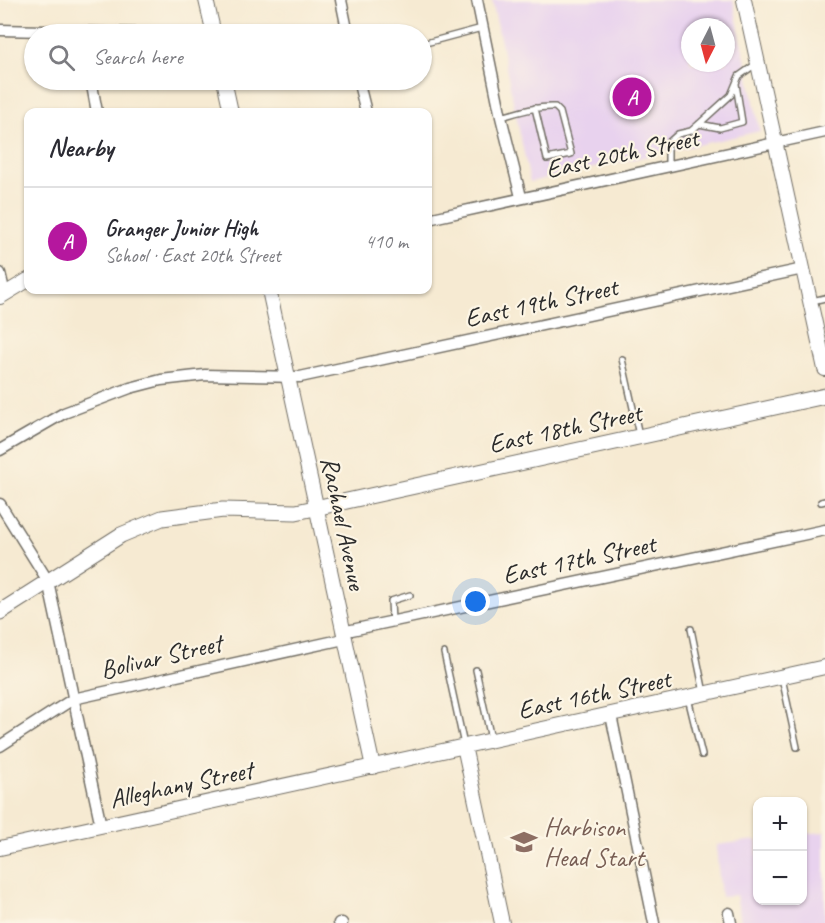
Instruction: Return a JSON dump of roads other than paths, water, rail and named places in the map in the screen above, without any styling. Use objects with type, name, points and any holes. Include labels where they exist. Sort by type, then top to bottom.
[{"type":"main road","name":"East 18th Street","points":[[0,612],[121,535],[162,518],[223,510],[296,512],[825,396]]},
{"type":"street","points":[[206,0],[212,24]]},
{"type":"street","points":[[341,0],[346,24]]},
{"type":"street","points":[[477,0],[501,117],[521,197]]},
{"type":"street","points":[[744,0],[825,369]]},
{"type":"street","points":[[0,30],[24,31]]},
{"type":"street","points":[[93,90],[96,108]]},
{"type":"street","points":[[226,90],[230,108]]},
{"type":"street","points":[[360,90],[365,108]]},
{"type":"street","name":"East 20th Street","points":[[432,218],[825,132]]},
{"type":"street","name":"East 19th Street","points":[[0,450],[64,413],[140,385],[161,380],[205,375],[300,377],[803,269]]},
{"type":"street","points":[[0,273],[2,296],[24,282]]},
{"type":"street","name":"Rachael Avenue","points":[[270,294],[373,767]]},
{"type":"street","points":[[0,504],[48,581],[101,826]]},
{"type":"street","name":"East 17th Street","points":[[343,635],[392,621],[825,530]]},
{"type":"street","name":"Bolivar Street","points":[[0,746],[73,699],[343,635]]},
{"type":"street","name":"East 16th Street","points":[[373,767],[825,668]]},
{"type":"street","points":[[611,715],[654,923]]},
{"type":"street","points":[[464,746],[502,923]]},
{"type":"street","name":"Alleghany Street","points":[[0,848],[373,767]]},
{"type":"lane","points":[[432,41],[483,28]]},
{"type":"lane","points":[[668,167],[668,143],[678,134],[691,131],[699,124],[730,95],[739,76],[757,63]]},
{"type":"lane","points":[[699,124],[720,128],[742,122],[735,84]]},
{"type":"lane","points":[[501,117],[535,108],[555,107],[560,112],[571,154],[547,159],[535,108]]},
{"type":"lane","points":[[810,302],[825,298]]},
{"type":"lane","points":[[622,359],[640,437]]},
{"type":"lane","points":[[392,621],[391,601],[411,595]]},
{"type":"lane","points":[[691,629],[704,694]]},
{"type":"lane","points":[[444,653],[464,746]]},
{"type":"lane","points":[[476,670],[491,740]]},
{"type":"lane","points":[[782,677],[797,747]]},
{"type":"lane","points":[[688,698],[702,755]]},
{"type":"place","name":"Granger Junior High","points":[[632,97]]},
{"type":"place","name":"Harbison Head Start","points":[[524,842]]}]
